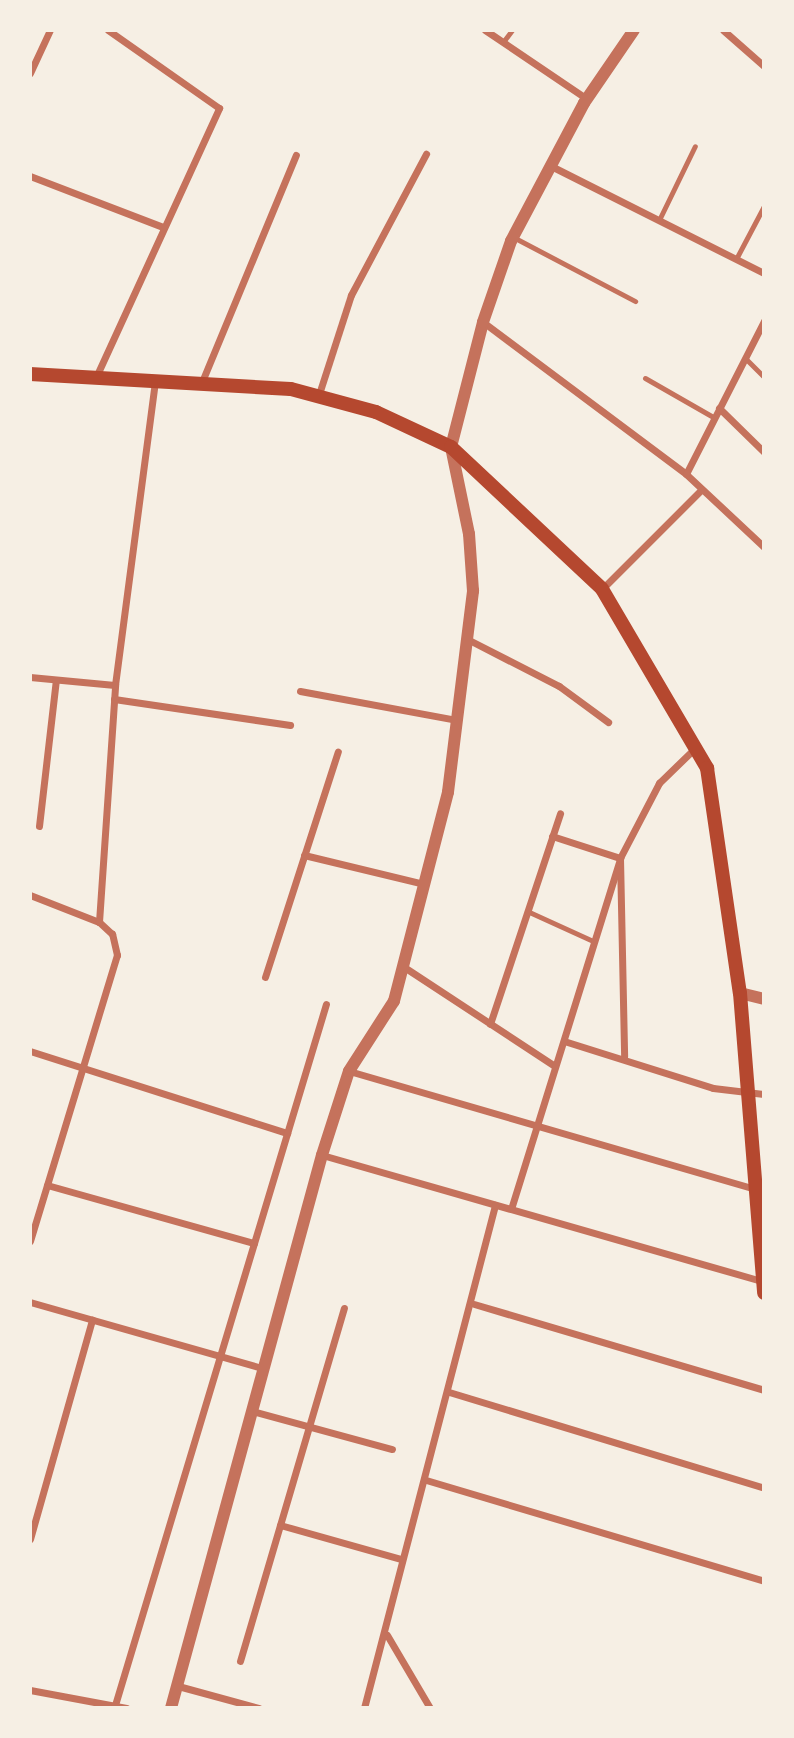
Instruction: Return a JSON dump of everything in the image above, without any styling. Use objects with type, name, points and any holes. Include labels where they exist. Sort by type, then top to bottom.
[{"type":"main road","points":[[30,374],[319,394],[395,420],[451,447],[602,589],[698,745],[740,993],[763,1287]]},
{"type":"street","points":[[30,73],[50,30]]},
{"type":"street","points":[[96,377],[219,108],[108,30]]},
{"type":"street","points":[[485,30],[587,99]]},
{"type":"street","points":[[171,1708],[261,1368],[322,1155],[349,1070],[394,1001],[424,884],[459,720],[471,641],[469,534],[451,447],[483,322],[513,237],[587,99],[634,30]]},
{"type":"street","points":[[723,30],[764,66]]},
{"type":"street","points":[[319,394],[351,295],[426,154]]},
{"type":"street","points":[[201,385],[296,155]]},
{"type":"street","points":[[551,166],[764,273]]},
{"type":"street","points":[[30,176],[163,227]]},
{"type":"street","points":[[686,474],[764,321]]},
{"type":"street","points":[[483,322],[686,474],[764,547]]},
{"type":"street","points":[[99,922],[115,685],[155,382]]},
{"type":"street","points":[[719,408],[764,452]]},
{"type":"street","points":[[602,589],[701,489]]},
{"type":"street","points":[[471,641],[559,686],[608,722]]},
{"type":"street","points":[[30,677],[115,685]]},
{"type":"street","points":[[39,826],[56,680]]},
{"type":"street","points":[[300,691],[459,720]]},
{"type":"street","points":[[114,699],[290,725]]},
{"type":"street","points":[[511,1209],[533,1124],[564,1041],[591,940],[620,858],[659,783],[698,745]]},
{"type":"street","points":[[265,976],[338,751]]},
{"type":"street","points":[[490,1024],[560,813]]},
{"type":"street","points":[[552,836],[620,858]]},
{"type":"street","points":[[304,855],[424,884]]},
{"type":"street","points":[[620,858],[624,1056]]},
{"type":"street","points":[[30,895],[99,922],[112,934],[117,955],[30,1241]]},
{"type":"street","points":[[404,967],[553,1065]]},
{"type":"street","points":[[740,993],[764,999]]},
{"type":"street","points":[[116,1705],[326,1004]]},
{"type":"street","points":[[564,1041],[624,1056],[746,1094],[764,1094]]},
{"type":"street","points":[[30,1051],[287,1133]]},
{"type":"street","points":[[349,1070],[757,1190]]},
{"type":"street","points":[[322,1155],[511,1209],[763,1287]]},
{"type":"street","points":[[47,1185],[254,1243]]},
{"type":"street","points":[[364,1708],[387,1634],[401,1559],[426,1480],[474,1304],[495,1205]]},
{"type":"street","points":[[30,1302],[261,1368]]},
{"type":"street","points":[[474,1304],[764,1390]]},
{"type":"street","points":[[240,1661],[344,1308]]},
{"type":"street","points":[[30,1539],[92,1320]]},
{"type":"street","points":[[449,1392],[764,1488]]},
{"type":"street","points":[[252,1410],[393,1449]]},
{"type":"street","points":[[426,1480],[764,1581]]},
{"type":"street","points":[[280,1525],[401,1559]]},
{"type":"street","points":[[387,1634],[430,1708]]},
{"type":"street","points":[[178,1686],[259,1708]]},
{"type":"street","points":[[30,1690],[127,1708]]},
{"type":"lane","points":[[503,42],[512,30]]},
{"type":"lane","points":[[659,220],[695,146]]},
{"type":"lane","points":[[736,258],[764,206]]},
{"type":"lane","points":[[513,237],[635,301]]},
{"type":"lane","points":[[745,358],[764,377]]},
{"type":"lane","points":[[645,378],[713,418]]},
{"type":"lane","points":[[527,911],[591,940]]}]
